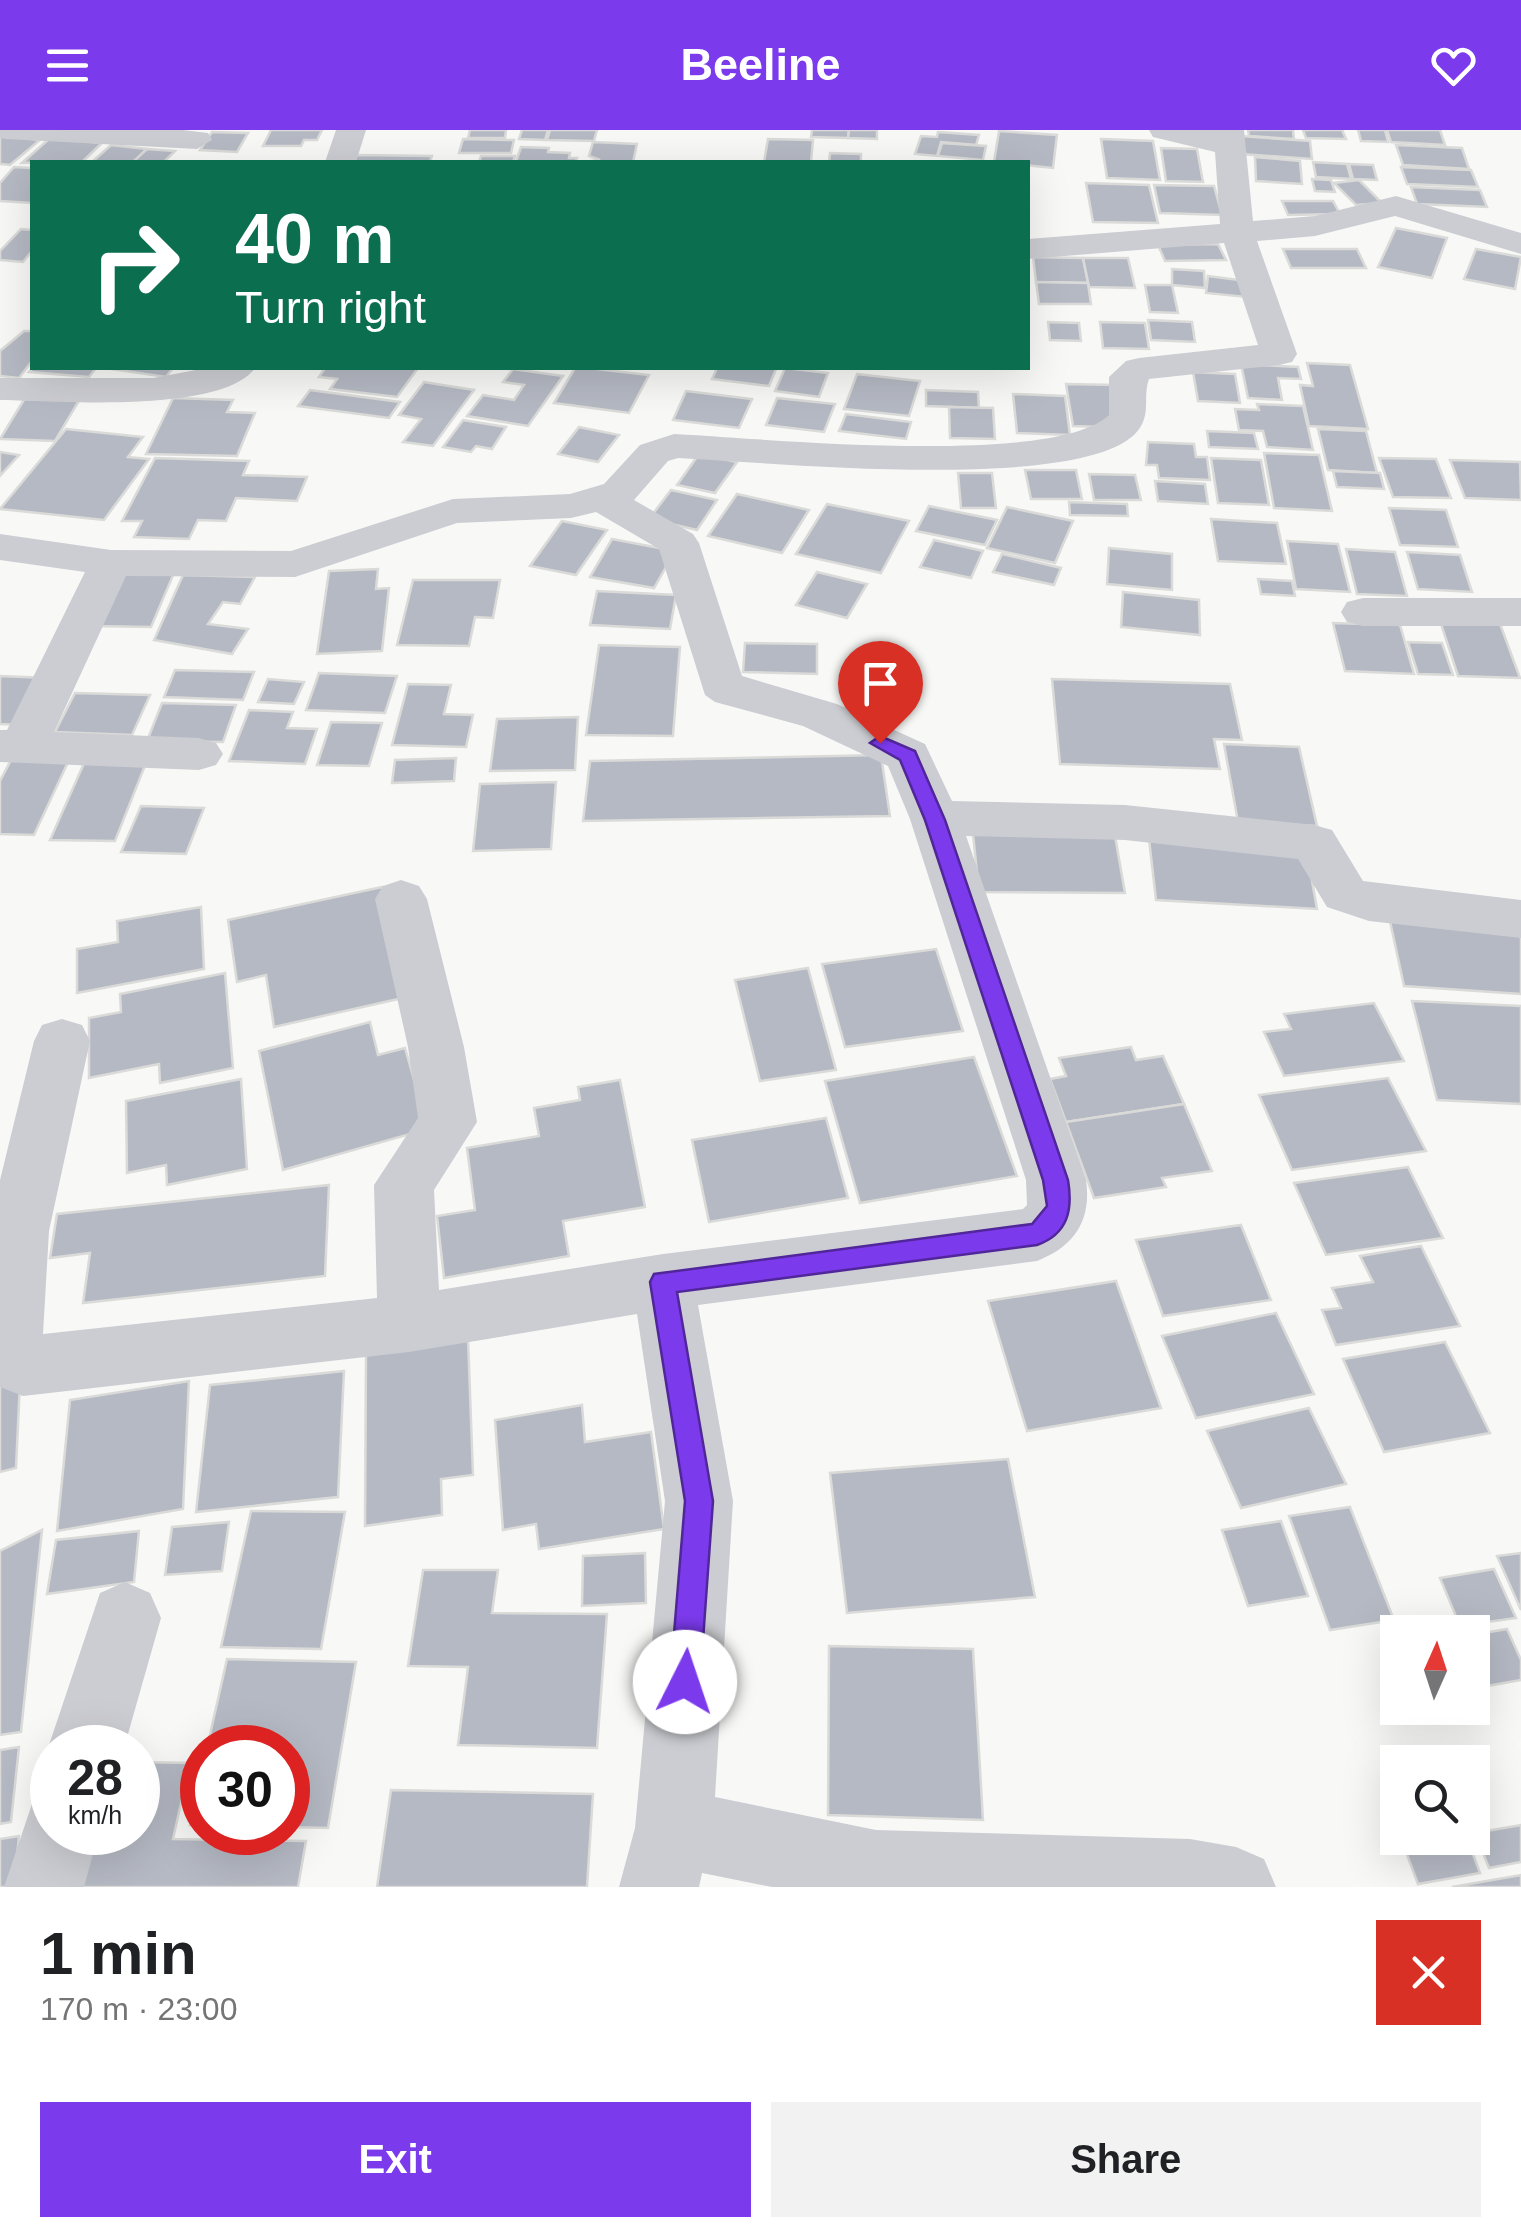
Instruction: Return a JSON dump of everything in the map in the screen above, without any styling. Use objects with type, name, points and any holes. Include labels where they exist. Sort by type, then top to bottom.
[{"type":"street","points":[[6,130],[196,140]]},
{"type":"street","points":[[342,160],[351,130]]},
{"type":"street","points":[[0,547],[111,562],[295,564],[454,511],[571,506],[601,498],[618,492],[654,453],[674,446],[989,459],[1056,451],[1104,434],[1126,419],[1127,382],[1140,369],[1280,354],[1238,234],[1230,138],[1164,130]]},
{"type":"street","points":[[1030,249],[1238,234],[1339,222],[1396,206],[1521,244]]},
{"type":"street","points":[[0,388],[170,387],[216,379],[232,370]]},
{"type":"street","points":[[62,1041],[9,1233],[10,1349],[13,1358],[24,1366],[409,1323],[663,1282],[1037,1234],[1052,1224],[1060,1206],[1056,1180],[935,820],[908,756],[820,715],[732,692],[720,684],[678,543],[601,498]]},
{"type":"street","points":[[111,562],[12,746],[199,754]]},
{"type":"street","points":[[1363,612],[1521,612]]},
{"type":"street","points":[[935,820],[1066,817],[1160,823],[1314,843],[1345,894],[1369,902],[1521,919]]},
{"type":"street","points":[[400,899],[436,1047],[448,1122],[404,1185],[409,1323]]},
{"type":"street","points":[[663,1282],[699,1501],[667,1857],[1116,1880],[1190,1879],[1236,1887]]},
{"type":"street","points":[[93,1725],[125,1618]]},
{"type":"street","points":[[44,1887],[53,1855]]},
{"type":"building","points":[[271,130],[322,130],[317,140],[304,140],[301,146],[263,146]]},
{"type":"building","points":[[470,130],[506,130],[505,138],[468,138]]},
{"type":"building","points":[[522,130],[548,130],[545,140],[519,139]]},
{"type":"building","points":[[550,130],[597,130],[594,141],[547,140]]},
{"type":"building","points":[[812,130],[849,130],[848,138],[811,137]]},
{"type":"building","points":[[849,130],[877,130],[877,139],[848,138]]},
{"type":"building","points":[[1248,130],[1293,130],[1294,139],[1249,136]]},
{"type":"building","points":[[1303,130],[1342,130],[1346,139],[1306,138]]},
{"type":"building","points":[[1358,130],[1385,130],[1388,142],[1361,141]]},
{"type":"building","points":[[1387,130],[1440,130],[1445,145],[1391,142]]},
{"type":"building","points":[[999,131],[1057,135],[1053,168],[1030,166],[1030,160],[994,160]]},
{"type":"building","points":[[212,132],[248,133],[237,152],[200,150]]},
{"type":"building","points":[[938,132],[979,135],[976,145],[941,142],[937,156],[915,154],[921,136],[937,137]]},
{"type":"building","points":[[0,135],[40,140],[10,165],[0,164]]},
{"type":"building","points":[[1240,136],[1310,141],[1312,159],[1241,154]]},
{"type":"building","points":[[50,138],[102,143],[84,160],[22,163]]},
{"type":"building","points":[[463,139],[514,140],[511,153],[459,153]]},
{"type":"building","points":[[768,139],[813,140],[811,160],[764,160]]},
{"type":"building","points":[[1101,139],[1153,141],[1160,180],[1107,178]]},
{"type":"building","points":[[593,142],[637,144],[633,160],[589,156]]},
{"type":"building","points":[[942,143],[986,146],[983,160],[938,156]]},
{"type":"building","points":[[111,145],[147,149],[135,160],[94,160]]},
{"type":"building","points":[[1396,145],[1462,148],[1469,169],[1403,165]]},
{"type":"building","points":[[521,147],[549,148],[548,152],[570,153],[569,158],[577,158],[576,160],[517,160]]},
{"type":"building","points":[[1161,148],[1197,149],[1203,182],[1166,181]]},
{"type":"building","points":[[147,149],[175,151],[166,160],[135,160]]},
{"type":"building","points":[[830,153],[861,154],[861,160],[829,160]]},
{"type":"building","points":[[357,155],[432,156],[431,160],[355,160]]},
{"type":"building","points":[[481,156],[515,156],[514,160],[480,160]]},
{"type":"building","points":[[1255,157],[1300,161],[1302,184],[1256,181]]},
{"type":"building","points":[[1313,162],[1347,164],[1351,179],[1316,177]]},
{"type":"building","points":[[1349,164],[1373,165],[1377,180],[1353,179]]},
{"type":"building","points":[[14,167],[30,168],[30,203],[0,201],[0,183]]},
{"type":"building","points":[[1401,167],[1471,170],[1478,187],[1407,184]]},
{"type":"building","points":[[1312,179],[1331,180],[1335,192],[1315,191]]},
{"type":"building","points":[[1359,180],[1382,203],[1356,205],[1334,183]]},
{"type":"building","points":[[1086,183],[1149,185],[1158,223],[1093,222]]},
{"type":"building","points":[[1154,185],[1214,186],[1222,215],[1160,213]]},
{"type":"building","points":[[1411,187],[1480,190],[1487,207],[1417,204]]},
{"type":"building","points":[[1282,201],[1333,201],[1340,214],[1288,215]]},
{"type":"building","points":[[1396,228],[1447,238],[1432,278],[1378,267]]},
{"type":"building","points":[[21,229],[30,230],[30,253],[23,262],[0,260],[0,251]]},
{"type":"building","points":[[1218,244],[1226,260],[1165,261],[1158,245]]},
{"type":"building","points":[[1283,249],[1357,249],[1366,268],[1291,268]]},
{"type":"building","points":[[1476,249],[1521,257],[1515,289],[1464,279]]},
{"type":"building","points":[[1033,257],[1083,258],[1088,283],[1036,282]]},
{"type":"building","points":[[1083,258],[1128,258],[1135,288],[1089,287]]},
{"type":"building","points":[[1172,269],[1204,271],[1205,288],[1172,285]]},
{"type":"building","points":[[1208,276],[1247,281],[1246,297],[1206,293]]},
{"type":"building","points":[[1036,282],[1088,283],[1091,304],[1039,304]]},
{"type":"building","points":[[1145,285],[1172,285],[1178,313],[1150,312]]},
{"type":"building","points":[[1148,320],[1192,322],[1195,342],[1151,340]]},
{"type":"building","points":[[1048,322],[1079,323],[1081,341],[1050,340]]},
{"type":"building","points":[[1100,322],[1145,323],[1149,349],[1103,348]]},
{"type":"building","points":[[24,331],[30,331],[30,364],[19,378],[0,376],[0,351]]},
{"type":"building","points":[[1307,363],[1350,365],[1368,429],[1309,426],[1300,385],[1313,386]]},
{"type":"building","points":[[1241,364],[1298,367],[1301,379],[1278,378],[1282,400],[1248,398]]},
{"type":"building","points":[[31,370],[94,370],[89,377]]},
{"type":"building","points":[[119,370],[171,370],[166,377]]},
{"type":"building","points":[[324,370],[417,370],[397,397],[330,389],[337,379],[319,377]]},
{"type":"building","points":[[512,370],[563,376],[528,426],[467,416],[483,395],[514,400],[524,385],[503,382]]},
{"type":"building","points":[[574,370],[649,375],[629,413],[554,403]]},
{"type":"building","points":[[716,370],[776,370],[769,386],[712,379]]},
{"type":"building","points":[[784,370],[828,373],[819,397],[775,391]]},
{"type":"building","points":[[1193,372],[1235,374],[1240,403],[1198,401]]},
{"type":"building","points":[[857,374],[920,381],[909,416],[844,409]]},
{"type":"building","points":[[424,382],[474,390],[433,446],[403,442],[421,419],[399,415]]},
{"type":"building","points":[[1066,384],[1116,385],[1113,422],[1104,427],[1073,426]]},
{"type":"building","points":[[310,390],[400,402],[389,418],[298,406]]},
{"type":"building","points":[[926,390],[978,392],[979,408],[926,406]]},
{"type":"building","points":[[686,391],[752,399],[739,428],[673,420]]},
{"type":"building","points":[[1013,394],[1065,396],[1070,435],[1017,433]]},
{"type":"building","points":[[25,398],[80,399],[55,441],[0,439]]},
{"type":"building","points":[[173,398],[233,400],[227,412],[255,413],[237,456],[146,454]]},
{"type":"building","points":[[777,398],[835,404],[824,432],[766,425]]},
{"type":"building","points":[[1257,404],[1303,406],[1313,450],[1267,447],[1263,431],[1239,430],[1235,409],[1259,410]]},
{"type":"building","points":[[949,407],[993,408],[995,439],[950,438]]},
{"type":"building","points":[[846,414],[911,422],[906,439],[839,431]]},
{"type":"building","points":[[463,420],[506,427],[492,449],[476,446],[471,452],[443,447]]},
{"type":"building","points":[[579,427],[619,435],[598,462],[558,454]]},
{"type":"building","points":[[66,429],[143,437],[128,457],[149,459],[104,520],[0,509]]},
{"type":"building","points":[[1318,429],[1366,431],[1377,473],[1328,470]]},
{"type":"building","points":[[1207,431],[1254,433],[1258,449],[1209,447]]},
{"type":"building","points":[[1148,442],[1194,444],[1196,457],[1207,457],[1210,480],[1159,478],[1157,465],[1146,465]]},
{"type":"building","points":[[0,452],[19,455],[0,476]]},
{"type":"building","points":[[1264,453],[1319,455],[1332,511],[1274,508]]},
{"type":"building","points":[[699,454],[737,462],[715,493],[677,485]]},
{"type":"building","points":[[155,458],[249,461],[243,475],[307,477],[297,501],[236,498],[226,521],[198,520],[189,539],[134,537],[142,521],[122,521]]},
{"type":"building","points":[[1211,458],[1261,460],[1269,505],[1218,503]]},
{"type":"building","points":[[1379,458],[1436,459],[1451,498],[1393,497]]},
{"type":"building","points":[[1450,460],[1520,462],[1521,500],[1465,498]]},
{"type":"building","points":[[1025,470],[1076,470],[1082,499],[1031,499]]},
{"type":"building","points":[[1333,471],[1380,473],[1384,489],[1337,487]]},
{"type":"building","points":[[958,473],[992,473],[996,508],[961,508]]},
{"type":"building","points":[[1089,474],[1135,475],[1141,500],[1094,500]]},
{"type":"building","points":[[1155,481],[1205,484],[1208,504],[1158,501]]},
{"type":"building","points":[[671,490],[717,500],[697,530],[649,519]]},
{"type":"building","points":[[737,494],[809,510],[782,553],[708,536]]},
{"type":"building","points":[[1069,502],[1127,504],[1128,516],[1070,515]]},
{"type":"building","points":[[827,504],[909,521],[881,573],[796,554]]},
{"type":"building","points":[[929,506],[997,520],[985,545],[916,531]]},
{"type":"building","points":[[1007,507],[1073,521],[1055,563],[987,548]]},
{"type":"building","points":[[1389,508],[1446,510],[1458,547],[1400,545]]},
{"type":"building","points":[[1211,519],[1277,523],[1286,564],[1218,561]]},
{"type":"building","points":[[562,521],[607,530],[576,575],[530,566]]},
{"type":"building","points":[[612,539],[675,551],[654,588],[590,577]]},
{"type":"building","points":[[934,540],[983,551],[971,578],[920,567]]},
{"type":"building","points":[[1287,541],[1338,544],[1350,592],[1296,589]]},
{"type":"building","points":[[1109,548],[1172,554],[1172,590],[1107,584]]},
{"type":"building","points":[[1346,549],[1395,552],[1407,596],[1357,594]]},
{"type":"building","points":[[1407,552],[1460,555],[1472,592],[1418,589]]},
{"type":"building","points":[[1002,554],[1061,568],[1054,585],[993,572]]},
{"type":"building","points":[[378,569],[376,589],[389,588],[382,651],[317,654],[329,571]]},
{"type":"building","points":[[119,571],[174,573],[151,627],[93,626]]},
{"type":"building","points":[[817,572],[867,584],[847,618],[796,605]]},
{"type":"building","points":[[183,575],[255,577],[240,604],[223,602],[208,624],[248,629],[232,654],[154,640]]},
{"type":"building","points":[[1258,579],[1292,581],[1295,596],[1261,594]]},
{"type":"building","points":[[413,580],[500,580],[493,618],[475,617],[469,646],[397,645]]},
{"type":"building","points":[[597,591],[676,595],[670,629],[590,625]]},
{"type":"building","points":[[1123,592],[1199,600],[1200,635],[1121,627]]},
{"type":"building","points":[[1499,621],[1520,678],[1458,676],[1441,624]]},
{"type":"building","points":[[1333,623],[1400,625],[1414,674],[1345,671]]},
{"type":"building","points":[[1408,642],[1442,643],[1453,675],[1418,674]]},
{"type":"building","points":[[745,643],[817,644],[817,674],[743,672]]},
{"type":"building","points":[[599,645],[680,647],[673,736],[586,735]]},
{"type":"building","points":[[175,670],[254,672],[243,700],[164,697]]},
{"type":"building","points":[[319,673],[397,676],[385,713],[306,710]]},
{"type":"building","points":[[0,676],[46,678],[21,725],[0,724]]},
{"type":"building","points":[[268,679],[304,682],[294,704],[258,702]]},
{"type":"building","points":[[1052,679],[1230,684],[1242,740],[1214,739],[1220,769],[1060,764]]},
{"type":"building","points":[[408,684],[451,685],[444,714],[473,715],[466,747],[392,745]]},
{"type":"building","points":[[75,693],[150,695],[132,735],[55,732]]},
{"type":"building","points":[[162,703],[236,705],[223,742],[147,741]]},
{"type":"building","points":[[249,710],[293,712],[287,728],[317,729],[305,764],[229,761]]},
{"type":"building","points":[[578,717],[575,770],[490,771],[497,719]]},
{"type":"building","points":[[331,722],[382,723],[369,766],[317,765]]},
{"type":"building","points":[[1224,744],[1299,747],[1317,826],[1238,822]]},
{"type":"building","points":[[881,755],[890,816],[583,821],[590,761]]},
{"type":"building","points":[[12,758],[69,760],[34,835],[0,834],[0,781]]},
{"type":"building","points":[[456,758],[454,781],[392,783],[395,760]]},
{"type":"building","points":[[85,761],[146,763],[115,841],[50,840]]},
{"type":"building","points":[[556,782],[551,849],[473,851],[480,784]]},
{"type":"building","points":[[141,806],[204,808],[186,854],[121,852]]},
{"type":"building","points":[[973,834],[1115,836],[1125,893],[979,892]]},
{"type":"building","points":[[1149,839],[1306,847],[1317,909],[1156,900]]},
{"type":"building","points":[[382,887],[407,997],[274,1027],[266,975],[237,982],[228,920]]},
{"type":"building","points":[[201,907],[204,969],[77,993],[77,949],[118,942],[117,921]]},
{"type":"building","points":[[1390,921],[1521,931],[1521,994],[1404,986]]},
{"type":"building","points":[[936,949],[963,1031],[845,1047],[822,964]]},
{"type":"building","points":[[808,968],[836,1070],[760,1081],[735,980]]},
{"type":"building","points":[[225,973],[233,1068],[160,1083],[159,1064],[89,1078],[89,1018],[121,1012],[120,994]]},
{"type":"building","points":[[1412,1001],[1521,1006],[1521,1104],[1437,1100]]},
{"type":"building","points":[[1374,1003],[1404,1061],[1284,1076],[1264,1032],[1291,1029],[1284,1014]]},
{"type":"building","points":[[370,1022],[378,1055],[405,1048],[428,1129],[283,1170],[259,1051]]},
{"type":"building","points":[[1131,1047],[1136,1060],[1163,1056],[1184,1104],[1066,1122],[1050,1079],[1066,1076],[1059,1058]]},
{"type":"building","points":[[974,1057],[1017,1176],[860,1203],[825,1081]]},
{"type":"building","points":[[1388,1078],[1426,1151],[1292,1170],[1259,1095]]},
{"type":"building","points":[[241,1079],[247,1169],[167,1185],[166,1165],[127,1173],[126,1101]]},
{"type":"building","points":[[620,1080],[645,1207],[563,1221],[569,1256],[444,1278],[437,1216],[475,1210],[467,1148],[539,1136],[534,1108],[580,1100],[578,1087]]},
{"type":"building","points":[[1184,1104],[1212,1171],[1162,1178],[1166,1187],[1094,1198],[1066,1122]]},
{"type":"building","points":[[826,1118],[848,1198],[709,1222],[692,1140]]},
{"type":"building","points":[[1408,1167],[1443,1238],[1326,1255],[1294,1183]]},
{"type":"building","points":[[329,1185],[325,1276],[83,1303],[90,1253],[50,1258],[57,1214]]},
{"type":"building","points":[[1241,1225],[1271,1300],[1163,1316],[1136,1240]]},
{"type":"building","points":[[1421,1246],[1460,1326],[1336,1345],[1322,1310],[1341,1308],[1332,1288],[1373,1282],[1360,1256]]},
{"type":"building","points":[[1116,1281],[1161,1408],[1027,1431],[988,1301]]},
{"type":"building","points":[[1276,1313],[1314,1394],[1196,1418],[1162,1336]]},
{"type":"building","points":[[468,1338],[473,1475],[441,1479],[442,1515],[365,1526],[366,1352]]},
{"type":"building","points":[[1445,1342],[1490,1433],[1384,1452],[1343,1359]]},
{"type":"building","points":[[344,1371],[338,1497],[196,1512],[210,1385]]},
{"type":"building","points":[[189,1381],[183,1509],[57,1531],[70,1400]]},
{"type":"building","points":[[20,1382],[16,1468],[0,1472],[0,1386]]},
{"type":"building","points":[[582,1405],[585,1442],[651,1432],[664,1529],[539,1549],[536,1524],[503,1530],[495,1420]]},
{"type":"building","points":[[1309,1408],[1346,1484],[1241,1508],[1207,1431]]},
{"type":"building","points":[[1008,1459],[1035,1597],[847,1613],[830,1473]]},
{"type":"building","points":[[1350,1507],[1392,1615],[1380,1615],[1380,1622],[1330,1630],[1289,1516]]},
{"type":"building","points":[[251,1511],[345,1512],[321,1649],[221,1647]]},
{"type":"building","points":[[1281,1521],[1308,1596],[1248,1606],[1222,1530]]},
{"type":"building","points":[[229,1522],[222,1571],[165,1575],[172,1527]]},
{"type":"building","points":[[42,1530],[21,1732],[0,1735],[0,1551]]},
{"type":"building","points":[[139,1531],[134,1582],[47,1594],[56,1540]]},
{"type":"building","points":[[645,1553],[646,1603],[582,1606],[583,1556]]},
{"type":"building","points":[[1521,1553],[1521,1610],[1497,1556]]},
{"type":"building","points":[[1494,1569],[1516,1618],[1490,1622],[1490,1615],[1455,1615],[1440,1578]]},
{"type":"building","points":[[423,1570],[498,1570],[492,1613],[607,1614],[597,1748],[458,1745],[468,1667],[408,1666]]},
{"type":"building","points":[[1507,1629],[1521,1660],[1521,1680],[1490,1685],[1490,1632]]},
{"type":"building","points":[[829,1646],[973,1649],[983,1820],[828,1815]]},
{"type":"building","points":[[227,1659],[356,1662],[328,1828],[310,1828],[310,1725],[212,1725]]},
{"type":"building","points":[[19,1747],[11,1822],[0,1824],[0,1750]]},
{"type":"building","points":[[160,1762],[180,1763],[180,1808],[173,1839],[180,1839],[180,1855],[304,1855],[298,1887],[73,1887],[81,1855],[160,1855]]},
{"type":"building","points":[[391,1790],[593,1794],[587,1887],[377,1887]]},
{"type":"building","points":[[1521,1825],[1521,1862],[1489,1868],[1484,1855],[1490,1855],[1490,1830]]},
{"type":"building","points":[[19,1836],[14,1887],[0,1887],[0,1839]]},
{"type":"building","points":[[1407,1855],[1473,1855],[1480,1873],[1418,1884]]},
{"type":"building","points":[[1521,1875],[1521,1887],[1452,1887]]},
{"type":"route","points":[[685,1682],[699,1501],[663,1282],[1037,1234],[1052,1224],[1060,1206],[1056,1180],[935,820],[908,756],[880,743]]}]
